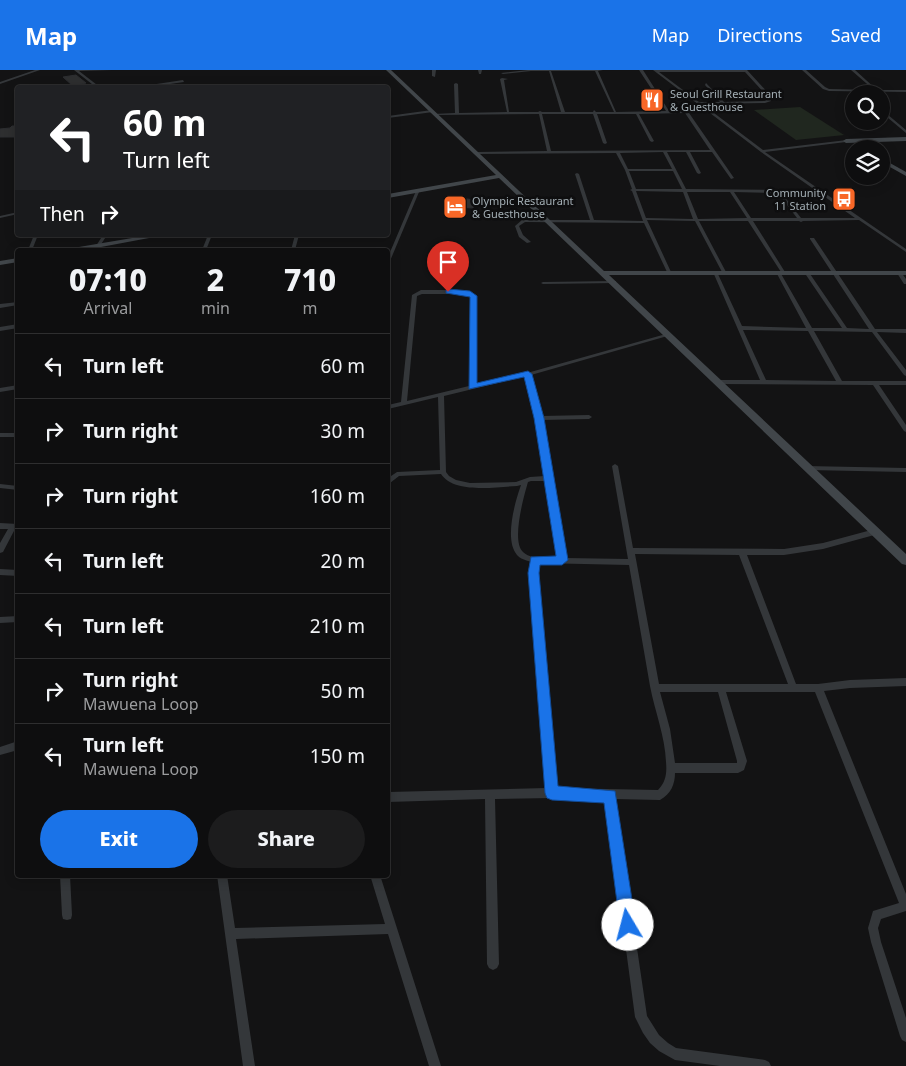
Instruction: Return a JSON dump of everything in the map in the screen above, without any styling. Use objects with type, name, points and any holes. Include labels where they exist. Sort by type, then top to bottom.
[{"type":"street","points":[[0,83],[38,70]]},
{"type":"street","points":[[77,70],[110,70]]},
{"type":"street","points":[[77,70],[97,85]]},
{"type":"street","points":[[106,74],[110,70]]},
{"type":"street","points":[[388,70],[605,273],[906,561]]},
{"type":"street","points":[[434,70],[434,76]]},
{"type":"street","points":[[503,73],[530,70],[601,70]]},
{"type":"street","points":[[596,70],[615,111]]},
{"type":"street","points":[[641,70],[668,112]]},
{"type":"street","points":[[804,70],[829,90],[845,90]]},
{"type":"street","points":[[853,70],[870,85]]},
{"type":"street","points":[[550,71],[563,112]]},
{"type":"street","points":[[656,71],[746,71],[770,100],[699,103]]},
{"type":"street","points":[[656,71],[762,151],[906,251]]},
{"type":"street","points":[[99,85],[103,78]]},
{"type":"street","points":[[504,80],[508,112]]},
{"type":"street","points":[[153,85],[183,81]]},
{"type":"street","points":[[456,84],[457,113]]},
{"type":"street","points":[[706,84],[723,103]]},
{"type":"street","points":[[890,90],[906,91]]},
{"type":"street","points":[[594,111],[605,143]]},
{"type":"street","points":[[540,112],[549,152]]},
{"type":"street","points":[[637,112],[652,141]]},
{"type":"street","points":[[686,112],[732,178]]},
{"type":"street","points":[[390,117],[433,113],[710,112]]},
{"type":"street","points":[[890,118],[906,132]]},
{"type":"street","points":[[846,140],[906,139]]},
{"type":"street","points":[[762,151],[845,140]]},
{"type":"street","points":[[617,151],[627,170],[632,190],[644,221],[669,272]]},
{"type":"street","points":[[664,151],[680,180],[682,190],[696,220],[724,272]]},
{"type":"street","points":[[687,151],[699,173]]},
{"type":"street","points":[[478,153],[713,151]]},
{"type":"street","points":[[890,165],[906,174]]},
{"type":"street","points":[[627,170],[673,170]]},
{"type":"street","points":[[577,174],[592,222]]},
{"type":"street","points":[[390,196],[502,176]]},
{"type":"street","points":[[632,190],[770,190],[779,192],[801,221]]},
{"type":"street","points":[[731,190],[780,272],[840,383]]},
{"type":"street","points":[[390,256],[417,192]]},
{"type":"street","points":[[0,217],[15,213]]},
{"type":"street","points":[[529,242],[521,236],[517,226],[524,221],[801,221],[861,219]]},
{"type":"street","points":[[98,248],[105,237]]},
{"type":"street","points":[[98,248],[152,237]]},
{"type":"street","points":[[812,239],[836,272],[873,330],[906,374]]},
{"type":"street","points":[[0,263],[15,260]]},
{"type":"street","points":[[715,272],[764,382]]},
{"type":"street","points":[[806,272],[845,329]]},
{"type":"street","points":[[605,273],[902,273],[906,283]]},
{"type":"street","points":[[543,283],[614,282]]},
{"type":"street","points":[[404,403],[415,295],[421,292],[466,292],[473,296],[472,387]]},
{"type":"street","points":[[0,306],[15,304]]},
{"type":"street","points":[[0,329],[15,326]]},
{"type":"street","points":[[741,328],[906,330]]},
{"type":"street","points":[[390,406],[528,374],[668,335]]},
{"type":"street","points":[[528,374],[539,418],[562,560]]},
{"type":"street","points":[[718,382],[906,383]]},
{"type":"street","points":[[876,384],[905,426]]},
{"type":"street","points":[[0,390],[15,388]]},
{"type":"street","points":[[441,395],[443,472],[447,478],[454,482],[470,484],[507,485],[549,478]]},
{"type":"street","points":[[539,418],[589,417]]},
{"type":"street","points":[[0,435],[15,435]]},
{"type":"street","points":[[390,797],[552,793],[610,796],[660,795],[666,792],[670,784],[672,768],[655,688],[615,466]]},
{"type":"street","points":[[808,468],[906,470]]},
{"type":"street","points":[[390,479],[397,474],[443,472]]},
{"type":"street","points":[[525,482],[516,516],[516,547],[521,555],[535,560],[632,562]]},
{"type":"street","points":[[0,486],[15,488]]},
{"type":"street","points":[[0,526],[15,526]]},
{"type":"street","points":[[0,550],[15,526]]},
{"type":"street","points":[[631,551],[784,552],[823,546],[875,532]]},
{"type":"street","points":[[742,552],[793,687]]},
{"type":"street","points":[[535,560],[534,573],[552,793]]},
{"type":"street","points":[[0,572],[15,573]]},
{"type":"street","points":[[0,620],[15,619]]},
{"type":"street","points":[[655,688],[818,688],[850,684],[906,682]]},
{"type":"street","points":[[672,768],[741,767],[742,761],[721,688]]},
{"type":"street","points":[[818,688],[905,906],[877,915],[873,928],[906,1036]]},
{"type":"street","points":[[0,751],[15,746]]},
{"type":"street","points":[[490,796],[493,964]]},
{"type":"street","points":[[610,796],[641,1018],[648,1031],[664,1049],[675,1054],[764,1066]]},
{"type":"street","points":[[66,878],[67,915]]},
{"type":"street","points":[[222,878],[249,1066]]},
{"type":"street","points":[[376,878],[435,1066]]},
{"type":"street","points":[[230,934],[392,929]]},
{"type":"shaded area","points":[[800,107],[844,135],[796,140],[754,110]]},
{"type":"building","points":[[76,75],[86,83],[72,85],[63,77]]},
{"type":"building","points":[[15,126],[15,137],[0,137],[0,129]]},
{"type":"building","points":[[459,198],[475,200],[473,208],[457,207]]},
{"type":"place","name":"Seoul Grill Restaurant & Guesthouse","points":[[652,100]]},
{"type":"place","name":"Community 11 Station","points":[[844,199]]},
{"type":"place","name":"Olympic Restaurant & Guesthouse","points":[[455,207]]},
{"type":"route","points":[[448,292],[470,293],[474,299],[472,387],[528,374],[539,418],[562,560],[535,560],[534,573],[552,793],[610,796],[628,925]]}]
